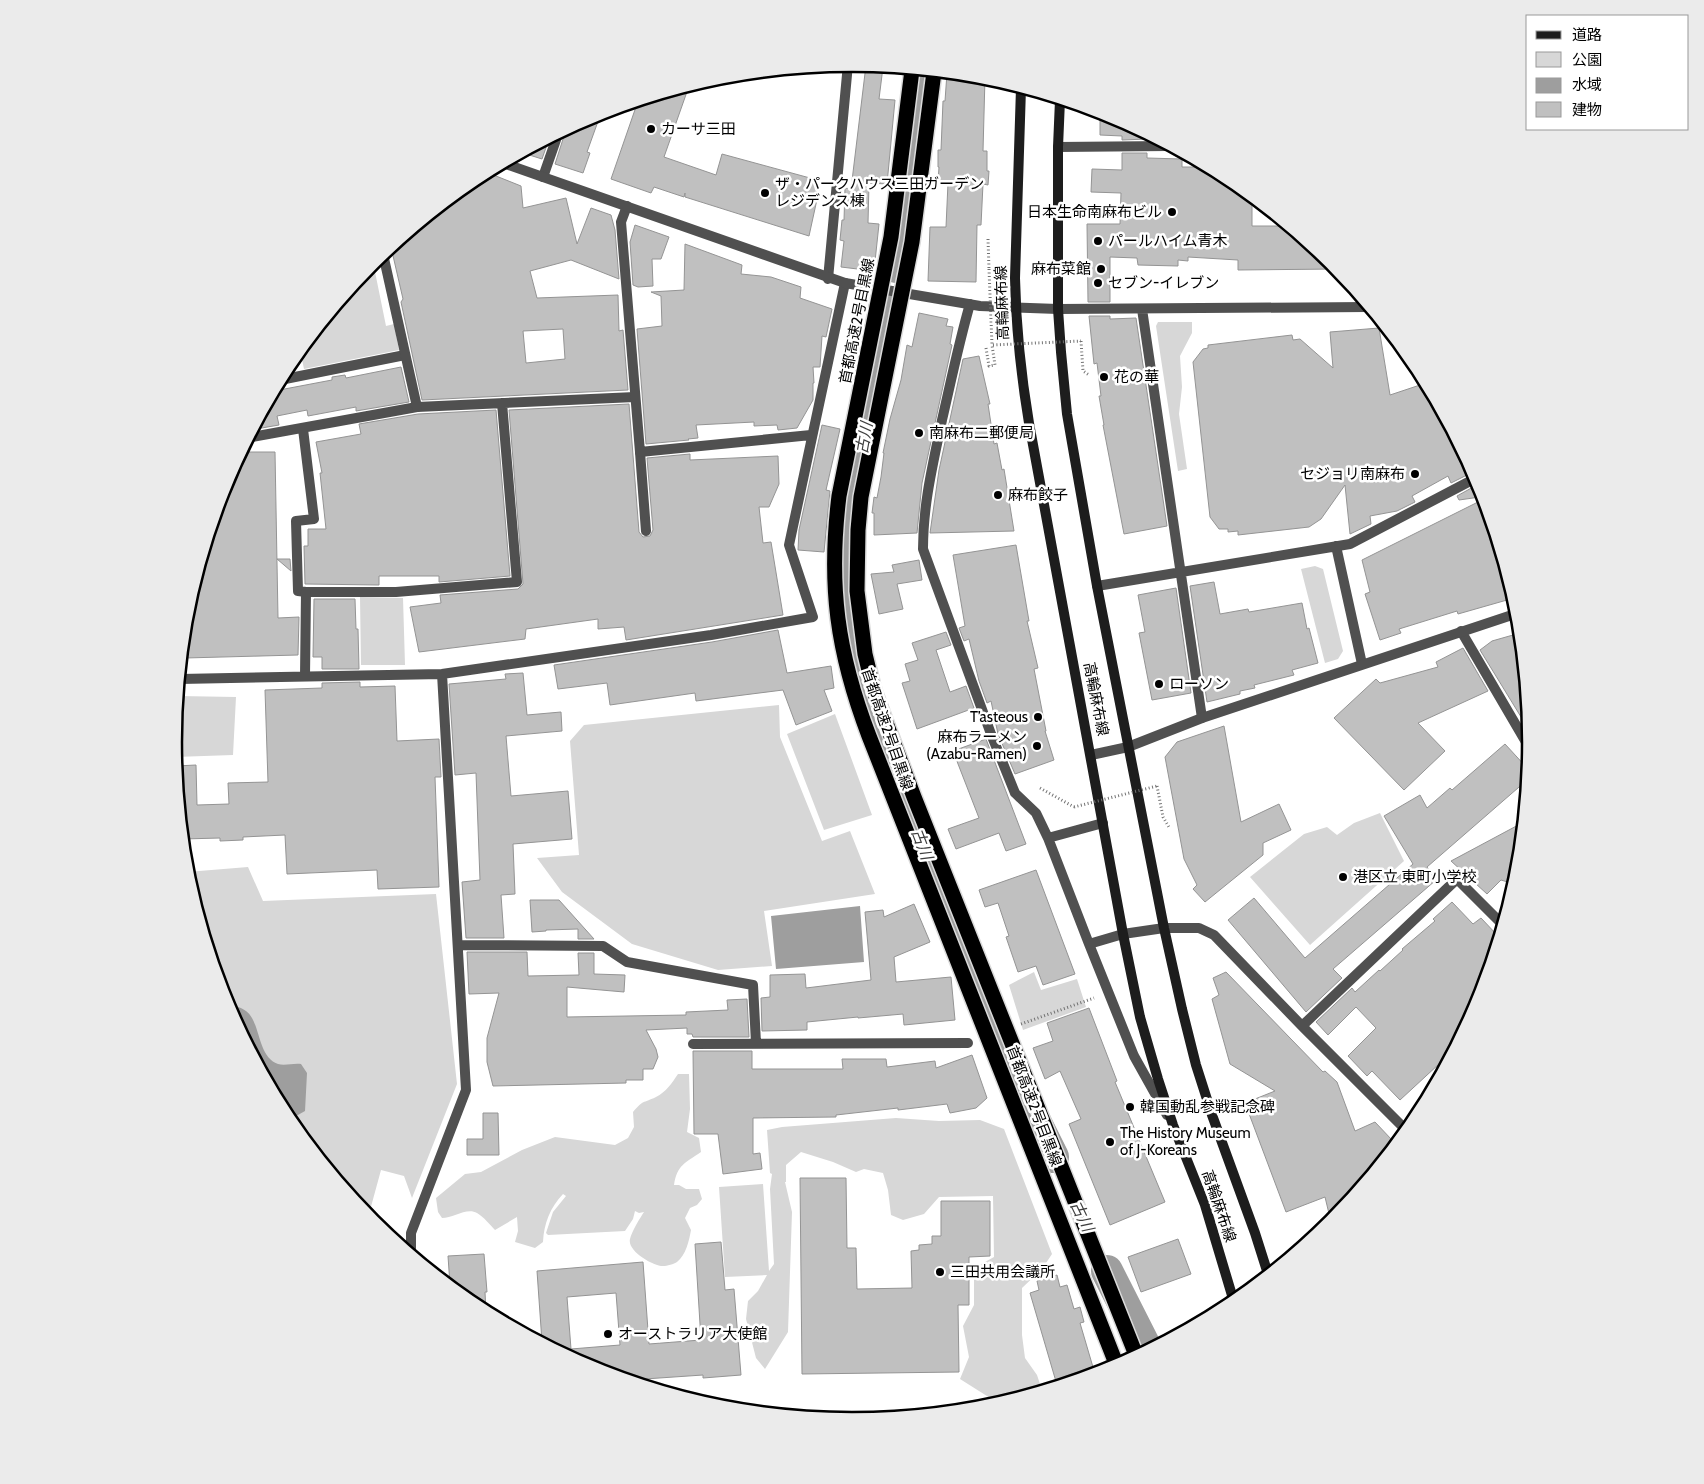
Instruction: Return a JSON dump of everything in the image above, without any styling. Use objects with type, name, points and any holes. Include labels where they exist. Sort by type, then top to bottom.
[{"type":"highway","name":"首都高速2号目黒線","points":[[911,75],[891,237],[839,496],[834,562],[838,621],[844,658],[855,699],[1114,1358]]},
{"type":"highway","name":"首都高速2号目黒線","points":[[933,77],[912,242],[860,514],[856,563],[857,591],[865,654],[874,691],[891,737],[1134,1349]]},
{"type":"main road","name":"高輪麻布線","points":[[1021,94],[1015,307],[1023,386],[1029,423],[1140,1017],[1158,1079],[1204,1205],[1231,1294]]},
{"type":"main road","name":"高輪麻布線","points":[[1060,106],[1058,309],[1063,383],[1097,586],[1164,928],[1196,1065],[1227,1160],[1266,1268]]},
{"type":"street","points":[[828,279],[847,72]]},
{"type":"street","points":[[544,177],[555,142]]},
{"type":"street","points":[[1058,146],[1156,146]]},
{"type":"street","points":[[511,166],[828,279],[871,288],[980,306],[1058,309],[1360,307]]},
{"type":"street","points":[[627,206],[621,222],[646,530]]},
{"type":"street","points":[[385,263],[418,407]]},
{"type":"street","points":[[186,679],[442,674],[711,635],[813,617],[788,545],[845,283]]},
{"type":"street","points":[[970,304],[926,494],[923,521],[923,549],[991,734],[1015,793],[1036,813],[1048,838],[1134,1056],[1173,1124]]},
{"type":"street","points":[[1142,309],[1202,718]]},
{"type":"street","points":[[290,378],[406,355]]},
{"type":"street","points":[[257,436],[418,407],[635,397]]},
{"type":"street","points":[[303,429],[314,519],[296,520],[298,591],[396,592],[517,582],[502,403]]},
{"type":"street","points":[[640,452],[811,435]]},
{"type":"street","points":[[1097,586],[1350,544],[1469,482]]},
{"type":"street","points":[[1336,546],[1362,664]]},
{"type":"street","points":[[304,676],[306,592]]},
{"type":"street","points":[[1091,754],[1128,747],[1202,718],[1510,615]]},
{"type":"street","points":[[1460,631],[1522,735]]},
{"type":"street","points":[[412,1246],[411,1233],[466,1090],[442,674]]},
{"type":"street","points":[[1048,838],[1103,823]]},
{"type":"street","points":[[1302,1026],[1456,879],[1498,920]]},
{"type":"street","points":[[1089,944],[1123,934],[1164,928],[1199,928],[1214,935],[1401,1125]]},
{"type":"street","points":[[459,945],[603,946],[627,962],[753,985],[756,1044]]},
{"type":"street","points":[[692,1044],[968,1044]]},
{"type":"path","points":[[986,348],[989,366],[994,365],[988,239]]},
{"type":"path","points":[[992,345],[1080,342],[1084,371],[1089,375]]},
{"type":"path","points":[[1040,788],[1074,807],[1157,786],[1163,818],[1170,829]]},
{"type":"path","points":[[1025,1023],[1094,998]]},
{"type":"green space","points":[[375,273],[386,326],[394,324],[399,350],[304,369],[302,360],[321,334]]},
{"type":"green space","points":[[1158,322],[1192,322],[1192,333],[1180,356],[1182,387],[1179,414],[1187,469],[1178,471],[1156,326]]},
{"type":"green space","points":[[1315,566],[1323,569],[1343,651],[1338,659],[1325,663],[1301,569]]},
{"type":"green space","points":[[360,597],[403,598],[405,665],[361,665]]},
{"type":"green space","points":[[184,696],[236,697],[233,755],[183,757]]},
{"type":"green space","points":[[779,705],[780,737],[822,841],[850,831],[875,894],[764,911],[772,966],[718,970],[632,944],[562,892],[537,858],[579,855],[570,741],[584,725]]},
{"type":"green space","points":[[835,714],[872,815],[824,830],[787,734]]},
{"type":"green space","points":[[1380,813],[1404,861],[1310,945],[1250,877],[1304,834],[1327,827],[1337,835],[1354,823]]},
{"type":"green space","points":[[248,867],[263,901],[436,894],[457,1084],[412,1198],[404,1176],[381,1170],[371,1207],[321,1150],[295,1114],[272,1077],[233,998],[205,915],[195,871]]},
{"type":"green space","points":[[1034,972],[1041,990],[1077,979],[1086,1007],[1023,1030],[1009,985]]},
{"type":"green space","points":[[678,1074],[689,1074],[690,1109],[687,1132],[699,1138],[701,1152],[686,1162],[680,1169],[675,1178],[674,1185],[679,1185],[686,1189],[699,1189],[702,1199],[697,1205],[690,1208],[685,1218],[691,1230],[685,1252],[677,1262],[666,1266],[659,1265],[647,1261],[632,1248],[630,1244],[631,1236],[644,1212],[639,1213],[635,1211],[633,1219],[625,1231],[548,1235],[546,1233],[553,1212],[566,1196],[563,1194],[548,1216],[543,1242],[535,1248],[515,1242],[518,1231],[517,1217],[495,1230],[473,1211],[442,1218],[438,1212],[436,1198],[465,1174],[481,1172],[522,1150],[555,1137],[615,1145],[628,1138],[634,1127],[633,1112],[641,1103],[663,1093]]},
{"type":"green space","points":[[896,1118],[939,1121],[980,1120],[1004,1129],[1052,1254],[1042,1269],[1022,1288],[1022,1335],[1025,1358],[1037,1375],[1040,1384],[989,1398],[960,1379],[969,1357],[963,1326],[974,1305],[974,1268],[994,1257],[993,1196],[939,1197],[924,1214],[903,1220],[891,1215],[888,1190],[883,1173],[864,1169],[856,1172],[833,1162],[801,1152],[786,1165],[785,1182],[792,1212],[788,1332],[765,1369],[756,1358],[746,1319],[748,1301],[758,1291],[767,1275],[725,1277],[719,1187],[763,1184],[769,1271],[774,1264],[770,1189],[772,1174],[770,1173],[767,1130],[782,1127]]},
{"type":"water","points":[[860,906],[864,962],[776,969],[771,916]]},
{"type":"water","points":[[237,1007],[251,1016],[266,1054],[271,1060],[281,1065],[301,1064],[307,1073],[305,1111],[296,1116],[295,1114],[272,1077]]},
{"type":"building","points":[[865,73],[882,73],[879,99],[895,100],[887,184],[869,183],[868,223],[879,224],[874,271],[841,267],[844,241],[840,240],[842,220],[844,220],[845,188],[851,189]]},
{"type":"building","points":[[947,79],[985,85],[983,151],[987,151],[987,171],[989,171],[988,185],[983,184],[981,225],[977,225],[976,282],[928,281],[930,227],[946,227],[948,183],[938,182],[938,150],[941,150],[943,101],[945,101]]},
{"type":"building","points":[[686,93],[664,157],[716,175],[722,154],[821,181],[809,236],[685,197],[685,193],[684,197],[654,187],[651,193],[611,179],[635,109]]},
{"type":"building","points":[[1100,120],[1142,139],[1122,140],[1122,136],[1100,135]]},
{"type":"building","points":[[598,122],[587,152],[590,153],[583,173],[555,164],[563,139]]},
{"type":"building","points":[[546,147],[542,159],[530,155]]},
{"type":"building","points":[[1122,153],[1147,153],[1147,158],[1181,159],[1182,167],[1195,167],[1252,205],[1252,226],[1278,226],[1325,269],[1238,270],[1238,260],[1188,257],[1188,261],[1178,260],[1178,266],[1138,265],[1137,258],[1110,257],[1110,302],[1088,302],[1087,224],[1120,224],[1121,193],[1091,192],[1092,169],[1122,170]]},
{"type":"building","points":[[495,176],[521,186],[523,208],[566,198],[577,244],[591,208],[611,215],[615,230],[619,279],[571,260],[530,271],[537,298],[618,295],[619,331],[623,330],[628,390],[422,400],[401,302],[403,299],[393,256],[444,211]],"holes":[[[563,329],[565,359],[526,363],[523,331]]]},
{"type":"building","points":[[635,225],[669,237],[661,259],[652,259],[653,286],[638,287],[633,285],[630,242]]},
{"type":"building","points":[[685,244],[742,265],[741,274],[771,277],[801,287],[800,298],[832,309],[826,337],[822,336],[820,367],[813,367],[813,400],[797,428],[778,430],[777,425],[754,426],[754,422],[696,425],[698,438],[646,444],[637,329],[662,326],[661,296],[651,292],[684,290]]},
{"type":"building","points":[[919,313],[948,319],[946,326],[953,327],[950,344],[952,345],[922,483],[917,533],[874,535],[874,513],[872,513],[874,497],[877,498],[883,453],[901,380],[907,345],[912,347]]},
{"type":"building","points":[[1089,316],[1110,316],[1110,319],[1136,318],[1167,526],[1124,534],[1103,425],[1097,363],[1094,364]]},
{"type":"building","points":[[1378,328],[1390,395],[1419,385],[1432,407],[1466,475],[1451,483],[1448,476],[1412,496],[1415,502],[1397,511],[1370,516],[1371,524],[1350,534],[1345,485],[1321,519],[1309,527],[1238,535],[1238,531],[1228,532],[1228,529],[1219,529],[1210,517],[1193,362],[1203,349],[1208,348],[1208,345],[1292,335],[1293,340],[1300,339],[1333,368],[1330,332]]},
{"type":"building","points":[[979,356],[990,404],[988,404],[994,444],[997,443],[1002,470],[1004,469],[1014,531],[930,533],[939,470],[963,359]]},
{"type":"building","points":[[401,367],[409,402],[356,411],[356,407],[308,416],[307,410],[277,416],[279,425],[261,428],[283,389],[332,380],[332,377],[345,375],[346,378]]},
{"type":"building","points":[[629,404],[639,532],[643,537],[650,536],[653,530],[647,458],[690,454],[690,460],[778,456],[779,484],[769,507],[759,507],[763,543],[771,542],[783,615],[626,640],[624,627],[598,629],[598,619],[526,629],[525,639],[419,652],[410,607],[441,603],[440,595],[518,589],[523,584],[509,410]]},
{"type":"building","points":[[496,410],[510,576],[439,582],[439,576],[379,576],[379,585],[305,584],[304,546],[308,546],[308,529],[326,529],[320,473],[322,473],[316,442],[361,434],[359,424],[418,414]]},
{"type":"building","points":[[822,425],[840,429],[826,490],[830,491],[824,552],[798,550],[799,530]]},
{"type":"building","points":[[249,452],[275,452],[278,618],[299,617],[298,655],[188,658],[195,611],[205,569],[233,486]]},
{"type":"building","points":[[1472,488],[1475,498],[1459,500],[1457,496]]},
{"type":"building","points":[[1477,502],[1499,569],[1506,600],[1458,614],[1457,611],[1399,629],[1401,633],[1380,640],[1365,594],[1370,592],[1362,560]]},
{"type":"building","points":[[1016,545],[1029,621],[1027,621],[1038,668],[1034,669],[1045,731],[1054,760],[1015,774],[998,734],[991,701],[987,703],[979,681],[969,639],[964,641],[959,628],[965,626],[953,555]]},
{"type":"building","points":[[277,559],[290,559],[291,571]]},
{"type":"building","points":[[919,560],[922,580],[897,584],[903,609],[879,614],[871,574],[894,572],[892,565]]},
{"type":"building","points":[[1214,582],[1220,614],[1248,609],[1249,612],[1302,603],[1307,629],[1309,628],[1318,663],[1292,670],[1294,675],[1254,685],[1255,688],[1240,691],[1240,694],[1207,702],[1190,586]]},
{"type":"building","points":[[1176,588],[1191,693],[1152,700],[1139,633],[1145,632],[1138,595]]},
{"type":"building","points":[[314,599],[355,599],[359,669],[322,669],[322,657],[313,657]]},
{"type":"building","points":[[778,630],[787,673],[831,666],[834,688],[824,690],[832,711],[796,725],[783,690],[696,701],[695,693],[610,705],[607,683],[558,689],[554,665],[712,642]]},
{"type":"building","points":[[946,632],[951,645],[936,650],[950,692],[966,686],[974,708],[917,729],[902,683],[910,681],[905,664],[918,660],[912,643]]},
{"type":"building","points":[[1513,635],[1521,717],[1480,650],[1492,641]]},
{"type":"building","points":[[1463,648],[1488,691],[1418,723],[1445,751],[1404,790],[1334,718],[1376,679],[1380,683],[1438,667],[1436,662]]},
{"type":"building","points":[[523,673],[527,715],[561,712],[562,731],[506,736],[511,796],[568,791],[572,839],[513,844],[515,894],[501,895],[504,938],[466,938],[462,882],[480,880],[476,773],[455,775],[449,684],[506,679],[505,674]]},
{"type":"building","points":[[360,682],[360,687],[395,686],[397,741],[439,739],[441,777],[435,777],[439,887],[378,889],[377,870],[287,874],[285,835],[243,837],[243,840],[220,841],[220,838],[190,839],[183,766],[196,765],[197,805],[229,804],[228,783],[268,782],[265,690],[322,688],[322,683]]},
{"type":"building","points":[[1224,726],[1241,822],[1279,804],[1291,830],[1263,843],[1263,855],[1205,902],[1193,889],[1197,885],[1184,859],[1165,757],[1177,742]]},
{"type":"building","points":[[986,739],[1026,844],[1006,851],[999,833],[956,849],[948,829],[979,818],[953,751]]},
{"type":"building","points":[[1505,744],[1521,762],[1520,786],[1427,867],[1436,880],[1333,969],[1342,978],[1306,1012],[1228,920],[1254,898],[1305,958],[1413,864],[1384,816],[1420,795],[1427,808],[1450,788],[1452,790]]},
{"type":"building","points":[[1516,826],[1507,882],[1501,880],[1487,894],[1451,861]]},
{"type":"building","points":[[1036,870],[1075,974],[1043,985],[1036,966],[1018,972],[1006,937],[1009,936],[998,903],[985,907],[979,890]]},
{"type":"building","points":[[530,900],[559,900],[594,939],[578,939],[578,929],[532,932]]},
{"type":"building","points":[[1452,902],[1473,924],[1481,918],[1494,932],[1471,998],[1438,1065],[1400,1100],[1372,1071],[1367,1076],[1348,1056],[1376,1028],[1356,1007],[1328,1035],[1316,1022],[1352,988],[1355,992],[1380,971],[1435,921],[1433,919]]},
{"type":"building","points":[[914,904],[930,942],[894,957],[896,982],[951,977],[955,1020],[904,1025],[903,1014],[807,1022],[807,1030],[762,1031],[761,998],[770,997],[770,975],[805,974],[806,988],[871,980],[865,912],[883,910],[884,917]]},
{"type":"building","points":[[467,952],[527,952],[528,976],[579,975],[578,953],[594,953],[594,974],[625,975],[624,992],[567,987],[567,1017],[686,1015],[686,1012],[728,1010],[727,1000],[747,999],[749,1037],[693,1037],[692,1034],[687,1034],[687,1028],[646,1030],[658,1057],[653,1069],[643,1069],[643,1080],[626,1080],[626,1083],[493,1086],[487,1062],[487,1038],[499,993],[469,994]]},
{"type":"building","points":[[1226,972],[1323,1072],[1325,1071],[1337,1082],[1355,1131],[1375,1122],[1391,1139],[1355,1183],[1328,1211],[1325,1197],[1286,1212],[1245,1103],[1275,1091],[1230,1064],[1212,999],[1219,995],[1213,978]]},
{"type":"building","points":[[1089,1008],[1117,1081],[1115,1082],[1165,1202],[1110,1225],[1069,1124],[1081,1119],[1060,1071],[1045,1079],[1033,1048],[1053,1041],[1047,1023]]},
{"type":"building","points":[[693,1051],[752,1051],[752,1069],[843,1069],[842,1059],[886,1059],[887,1067],[935,1061],[936,1068],[972,1055],[987,1098],[976,1108],[950,1113],[947,1104],[836,1115],[836,1117],[753,1118],[753,1154],[760,1153],[762,1169],[723,1174],[718,1134],[694,1134]]},
{"type":"building","points":[[483,1113],[498,1113],[499,1155],[467,1155],[467,1139],[483,1139]]},
{"type":"building","name":"三田共用会議所","points":[[800,1178],[846,1178],[847,1248],[856,1248],[857,1289],[912,1288],[911,1251],[919,1250],[919,1245],[932,1244],[932,1236],[941,1236],[941,1201],[990,1201],[990,1256],[969,1257],[969,1305],[958,1305],[959,1372],[802,1374]]},
{"type":"building","points":[[1178,1239],[1191,1274],[1141,1292],[1128,1257]]},
{"type":"building","points":[[721,1242],[725,1290],[734,1289],[741,1375],[703,1378],[703,1375],[646,1379],[596,1361],[556,1342],[541,1335],[537,1271],[643,1262],[649,1344],[701,1340],[695,1244]],"holes":[[[616,1293],[620,1345],[571,1349],[567,1297]]]},
{"type":"building","points":[[484,1254],[487,1292],[485,1292],[486,1302],[449,1277],[448,1256]]},
{"type":"building","points":[[1057,1275],[1060,1287],[1067,1285],[1074,1309],[1080,1307],[1084,1322],[1080,1323],[1093,1367],[1055,1380],[1030,1293],[1039,1290],[1037,1281]]},
{"type":"waterway","name":"古川","points":[[896,267],[915,144],[921,76]]},
{"type":"waterway","name":"古川","points":[[888,307],[852,495],[844,548],[850,628],[867,697],[936,880],[1028,1107],[1053,1157]]},
{"type":"waterway","name":"古川","points":[[1107,1271],[1144,1344]]},
{"type":"place","name":"カーサ三田","points":[[651,129]]},
{"type":"place","name":"ザ・パークハウス三田ガーデン レジデンス棟","points":[[765,193]]},
{"type":"place","name":"日本生命南麻布ビル","points":[[1172,212]]},
{"type":"place","name":"パールハイム青木","points":[[1098,241]]},
{"type":"place","name":"麻布菜館","points":[[1101,269]]},
{"type":"place","name":"セブン-イレブン","points":[[1098,283]]},
{"type":"place","name":"花の華","points":[[1104,377]]},
{"type":"place","name":"南麻布二郵便局","points":[[919,433]]},
{"type":"place","name":"セジョリ南麻布","points":[[1415,474]]},
{"type":"place","name":"麻布餃子","points":[[998,495]]},
{"type":"place","name":"ローソン","points":[[1159,684]]},
{"type":"place","name":"T’asteous","points":[[1038,717]]},
{"type":"place","name":"麻布ラーメン (Azabu-Ramen)","points":[[1037,746]]},
{"type":"place","name":"港区立 東町小学校","points":[[1343,877]]},
{"type":"place","name":"韓国動乱参戦記念碑","points":[[1130,1107]]},
{"type":"place","name":"The History Museum of J-Koreans","points":[[1110,1142]]},
{"type":"place","name":"三田共用会議所","points":[[940,1272]]},
{"type":"place","name":"オーストラリア大使館","points":[[608,1334]]}]
